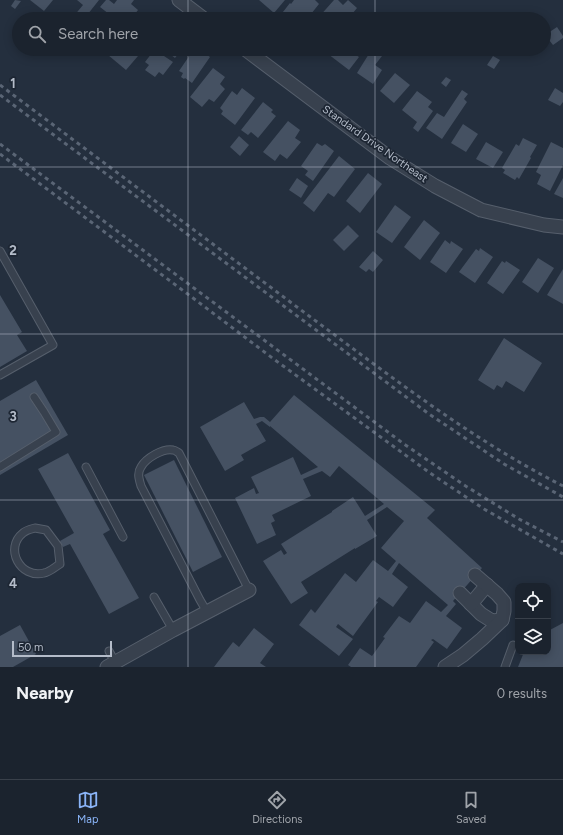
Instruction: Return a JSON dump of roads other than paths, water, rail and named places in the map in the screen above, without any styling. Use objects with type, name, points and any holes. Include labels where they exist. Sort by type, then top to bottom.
[{"type":"street","points":[[179,0],[195,12]]},
{"type":"street","name":"Standard Drive Northeast","points":[[254,56],[390,158],[434,186],[481,210],[544,225],[563,227]]},
{"type":"street","points":[[445,667],[463,655],[502,620],[504,602],[476,575]]},
{"type":"street","points":[[471,604],[487,585]]},
{"type":"street","points":[[110,660],[173,630],[249,590]]},
{"type":"street","points":[[460,593],[481,614],[492,621],[502,620]]},
{"type":"lane","points":[[0,251],[53,345],[0,375]]},
{"type":"lane","points":[[0,467],[56,432],[34,397]]},
{"type":"lane","points":[[207,612],[144,492],[138,476],[140,467],[149,458],[163,450],[173,450],[179,453],[249,590]]},
{"type":"lane","points":[[86,467],[123,537]]},
{"type":"lane","points":[[35,528],[46,530],[58,546],[60,564],[45,573],[32,573],[20,566],[15,554],[16,541],[24,532],[35,528]]},
{"type":"lane","points":[[154,597],[173,630]]},
{"type":"lane","points":[[506,667],[513,645]]},
{"type":"railway","points":[[0,85],[428,403],[494,447],[563,486]]},
{"type":"railway","points":[[0,95],[429,414],[504,464],[563,497]]},
{"type":"railway","points":[[0,144],[404,444],[464,485],[519,519],[563,542]]},
{"type":"railway","points":[[0,154],[275,360],[430,473],[484,509],[563,554]]}]
